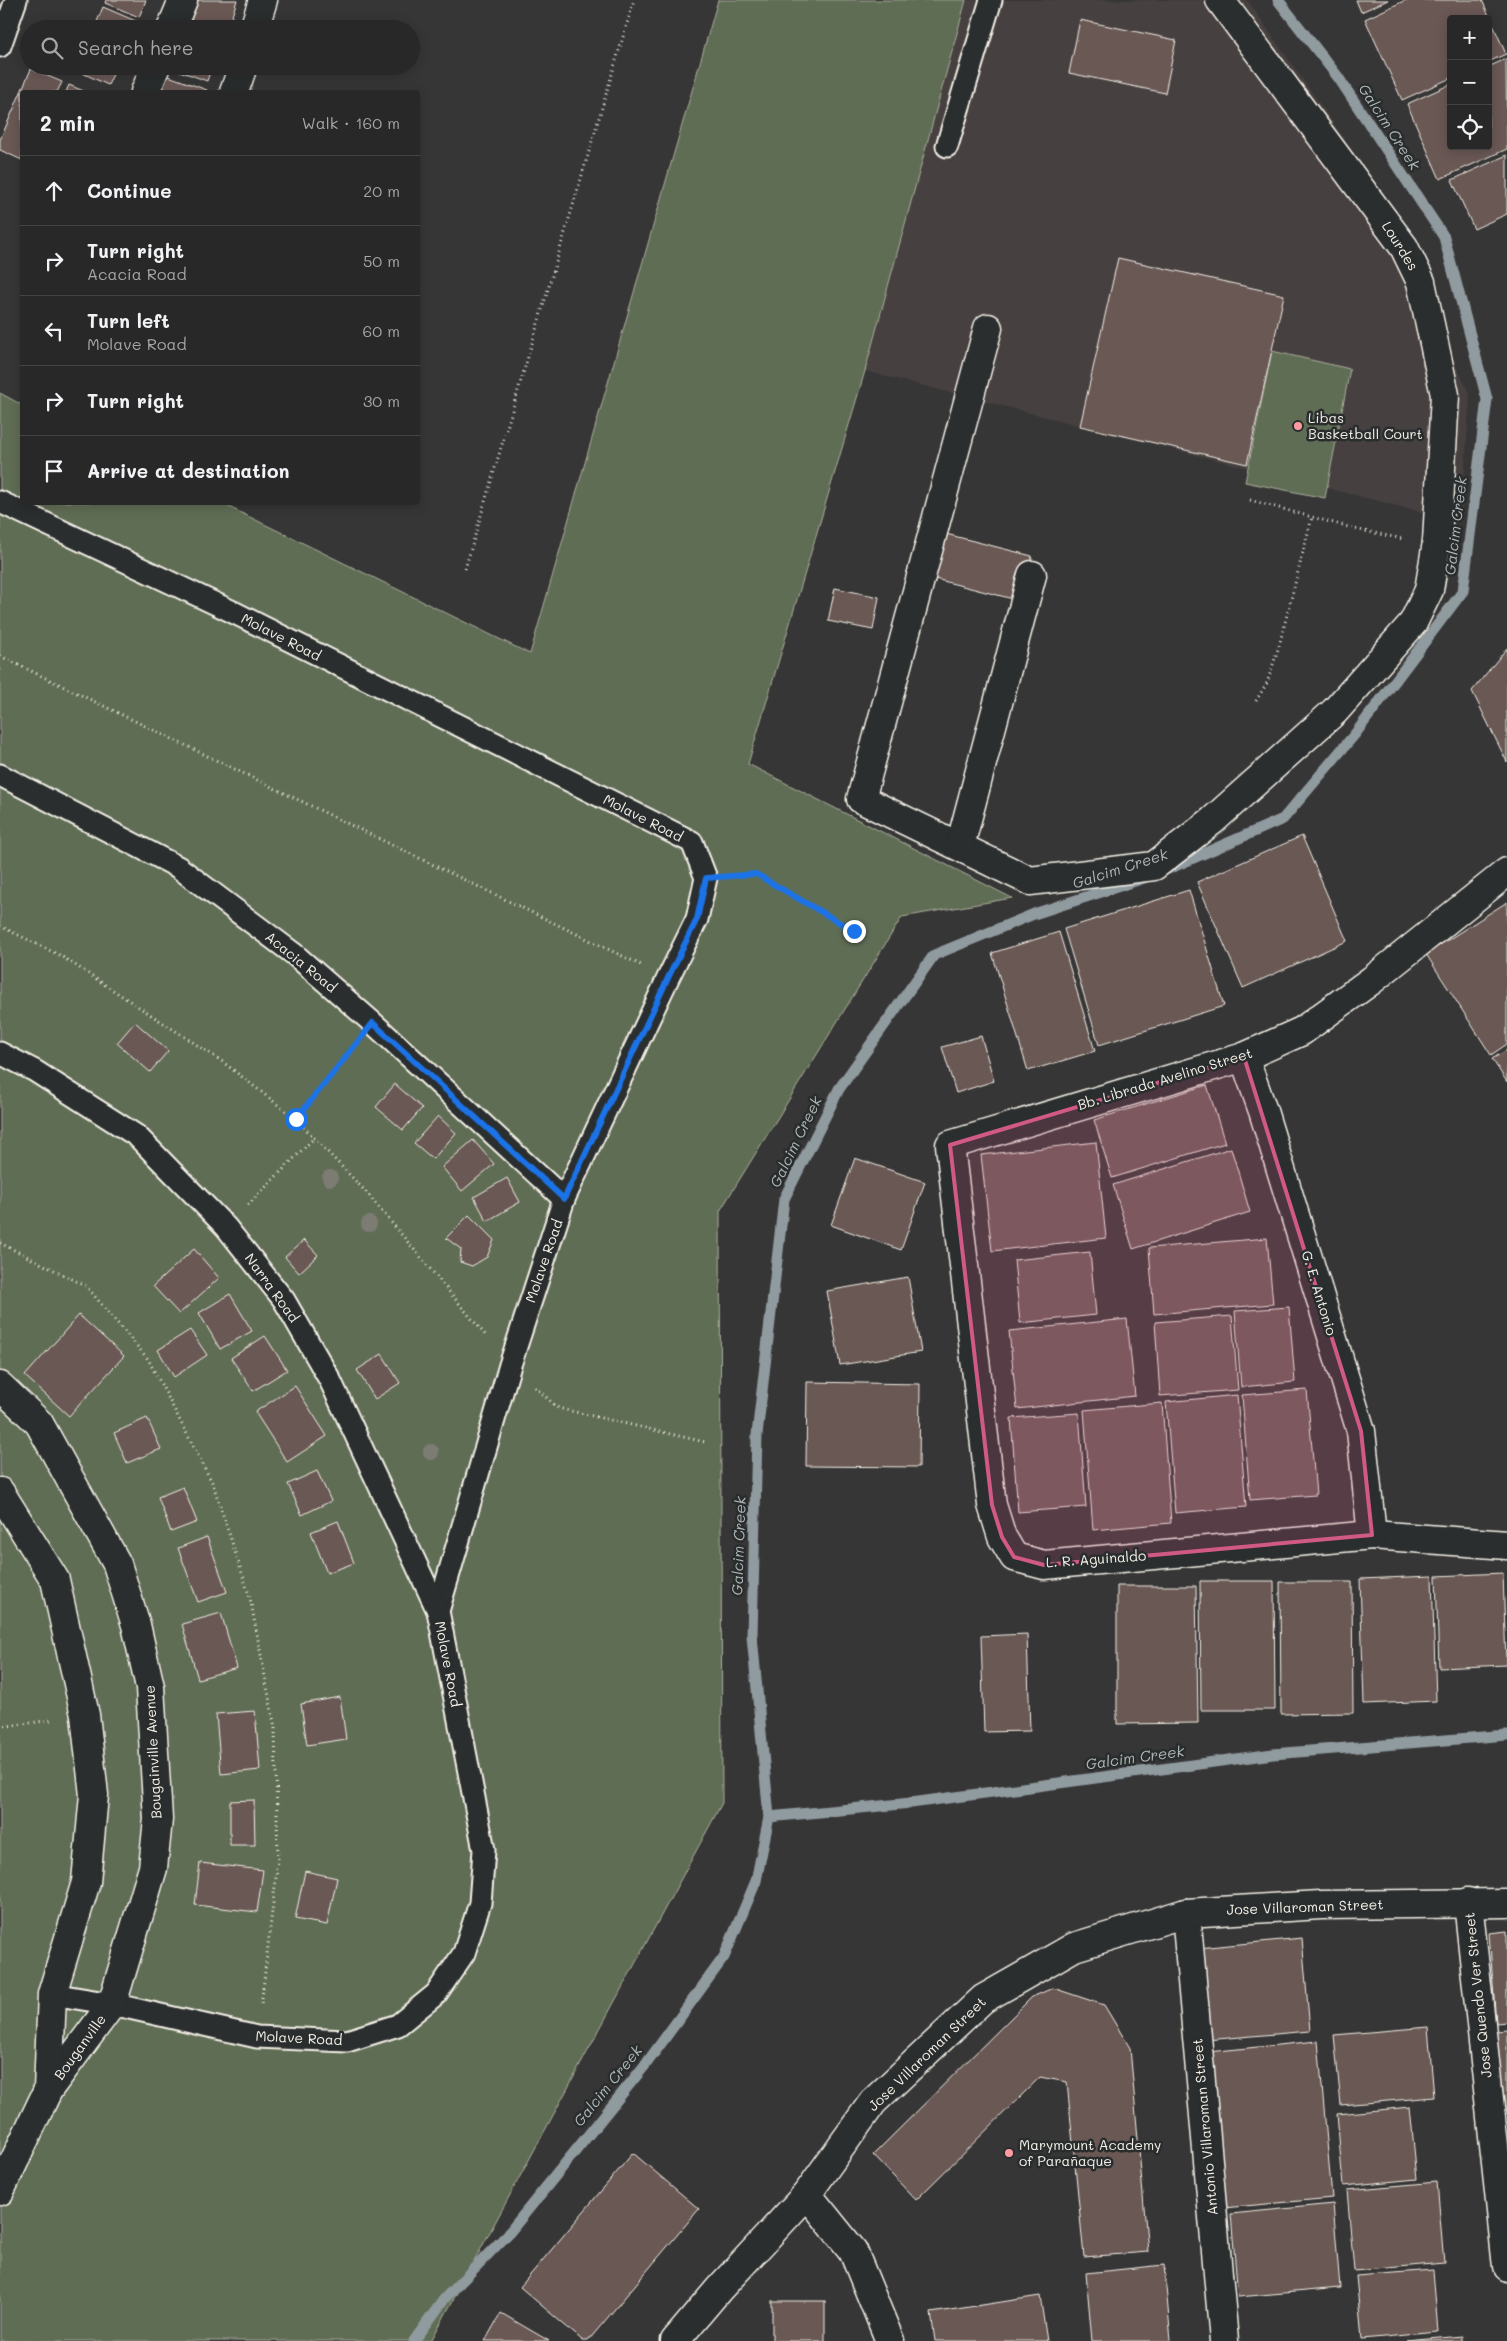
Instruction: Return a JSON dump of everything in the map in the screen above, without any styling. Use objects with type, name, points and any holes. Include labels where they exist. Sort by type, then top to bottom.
[{"type":"street","points":[[174,20],[182,0]]},
{"type":"street","points":[[257,20],[263,0]]},
{"type":"street","name":"Lourdes","points":[[988,328],[861,799],[1030,881],[1154,866],[1212,821],[1335,711],[1413,623],[1429,590],[1437,542],[1445,395],[1421,282],[1404,246],[1220,0]]},
{"type":"street","points":[[146,90],[152,75]]},
{"type":"street","points":[[235,90],[240,75]]},
{"type":"street","points":[[960,846],[1032,575]]},
{"type":"street","name":"Bb. Librada Avelino Street","points":[[950,1145],[1244,1057],[1302,1031],[1372,980],[1507,872]]},
{"type":"street","name":"G. E. Antonio","points":[[1244,1057],[1263,1111],[1361,1431],[1372,1535]]},
{"type":"street","name":"L. R. Aguinaldo","points":[[950,1145],[992,1505],[1002,1537],[1014,1557],[1044,1565],[1372,1535],[1507,1545]]},
{"type":"street","name":"Bougainville Avenue","points":[[0,1386],[39,1423],[117,1564],[136,1626],[150,1687],[158,1819],[153,1868],[112,2004]]},
{"type":"street","points":[[0,1492],[55,1580],[85,1715],[94,1795],[86,1882],[52,1994]]},
{"type":"street","name":"Jose Villaroman Street","points":[[675,2341],[719,2289],[807,2194],[873,2102],[982,1999],[1074,1946],[1186,1913],[1321,1905],[1468,1902],[1507,1904]]},
{"type":"street","name":"Jose Quendo Ver Street","points":[[1468,1902],[1507,2267]]},
{"type":"street","name":"Antonio Villaroman Street","points":[[1186,1913],[1224,2341]]},
{"type":"street","name":"Bouganville","points":[[48,2090],[52,1994]]},
{"type":"street","name":"Bouganville","points":[[0,2191],[48,2090],[112,2004]]},
{"type":"street","points":[[807,2194],[854,2252],[890,2341]]},
{"type":"lane","points":[[0,46],[16,0]]},
{"type":"lane","points":[[947,146],[991,0]]},
{"type":"lane","name":"Molave Road","points":[[0,502],[233,612],[692,842],[706,878],[697,919],[564,1199],[510,1365],[438,1611],[484,1850],[480,1903],[464,1954],[436,1994],[398,2026],[347,2041],[257,2037],[112,2004],[52,1994]]},
{"type":"lane","name":"Acacia Road","points":[[0,775],[178,867],[294,954],[373,1023],[564,1199]]},
{"type":"lane","name":"Narra Road","points":[[0,1053],[35,1071],[136,1136],[226,1227],[284,1300],[330,1380],[438,1611]]},
{"type":"path","points":[[465,569],[634,0]]},
{"type":"path","points":[[1250,500],[1395,538],[1437,542]]},
{"type":"path","points":[[1256,701],[1267,683],[1279,646],[1312,517]]},
{"type":"path","points":[[0,656],[668,978]]},
{"type":"path","points":[[706,878],[756,874],[854,931]]},
{"type":"path","points":[[0,926],[61,956],[223,1062],[296,1119],[366,1192],[510,1365],[558,1408],[705,1442]]},
{"type":"path","points":[[296,1119],[373,1023]]},
{"type":"path","points":[[226,1227],[314,1138]]},
{"type":"path","points":[[0,1242],[86,1286],[148,1359],[212,1484],[250,1598],[275,1728],[278,1851],[257,2037]]},
{"type":"path","points":[[0,1727],[85,1715]]},
{"type":"highlighted area","points":[[1244,1057],[1361,1431],[1372,1535],[1044,1565],[1014,1557],[1002,1537],[992,1505],[950,1145]]},
{"type":"shaded area","points":[[966,0],[1247,0],[1359,160],[1470,395],[1461,522],[865,371]]},
{"type":"green space","points":[[718,0],[966,0],[865,371],[748,764],[1012,898],[902,917],[720,1211],[722,1803],[431,2341],[0,2341],[0,393],[20,404],[20,505],[225,505],[530,654]]},
{"type":"green space","name":"Libas Basketball Court","points":[[1272,351],[1350,369],[1325,498],[1245,482]]},
{"type":"building","points":[[106,0],[146,0],[139,17],[105,3]]},
{"type":"building","points":[[197,0],[237,0],[231,20],[191,20]]},
{"type":"building","points":[[1356,0],[1388,0],[1361,12]]},
{"type":"building","points":[[1406,0],[1482,0],[1489,15],[1447,15],[1447,80],[1402,100],[1365,19]]},
{"type":"building","points":[[103,7],[133,20],[98,20]]},
{"type":"building","points":[[1080,20],[1176,40],[1165,93],[1069,73]]},
{"type":"building","points":[[1492,22],[1506,54],[1492,60]]},
{"type":"building","points":[[1506,59],[1507,149],[1440,179],[1407,104],[1447,86],[1447,150],[1492,150],[1492,65]]},
{"type":"building","points":[[28,75],[45,75],[62,82],[58,90],[22,90]]},
{"type":"building","points":[[87,75],[113,75],[108,85]]},
{"type":"building","points":[[163,75],[166,75],[207,90],[157,90]]},
{"type":"building","points":[[191,75],[209,75],[207,81]]},
{"type":"building","points":[[69,85],[81,90],[67,90]]},
{"type":"building","points":[[20,94],[20,159],[0,150],[0,140]]},
{"type":"building","points":[[1507,155],[1507,214],[1474,229],[1452,180]]},
{"type":"building","points":[[1118,258],[1284,295],[1247,464],[1080,426]]},
{"type":"building","points":[[942,533],[1032,556],[1021,601],[931,578]]},
{"type":"building","points":[[835,588],[879,597],[873,630],[828,621]]},
{"type":"building","points":[[1507,648],[1507,762],[1472,691]]},
{"type":"building","points":[[1302,836],[1347,941],[1243,988],[1197,882]]},
{"type":"building","points":[[1189,890],[1224,1006],[1099,1045],[1064,929]]},
{"type":"building","points":[[1507,902],[1507,1044],[1491,1055],[1426,954]]},
{"type":"building","points":[[1059,932],[1095,1051],[1028,1071],[992,953]]},
{"type":"building","points":[[135,1022],[168,1051],[150,1072],[117,1043]]},
{"type":"building","points":[[981,1036],[994,1081],[956,1093],[942,1047]]},
{"type":"building","points":[[1507,1050],[1507,1082],[1492,1059]]},
{"type":"building","points":[[395,1084],[422,1108],[403,1130],[376,1107]]},
{"type":"building","points":[[1207,1085],[1225,1143],[1112,1178],[1094,1120]]},
{"type":"building","points":[[438,1116],[456,1133],[433,1159],[414,1143]]},
{"type":"building","points":[[473,1140],[494,1164],[462,1191],[442,1167]]},
{"type":"building","points":[[1096,1142],[1106,1238],[992,1251],[981,1155]]},
{"type":"building","points":[[1231,1148],[1250,1212],[1133,1249],[1113,1185]]},
{"type":"building","points":[[855,1158],[925,1182],[901,1250],[831,1225]]},
{"type":"building","points":[[507,1178],[520,1202],[487,1221],[474,1197]]},
{"type":"building","points":[[469,1215],[494,1240],[487,1257],[472,1266],[460,1262],[461,1249],[446,1238]]},
{"type":"building","points":[[1267,1238],[1273,1304],[1154,1314],[1149,1248]]},
{"type":"building","points":[[304,1240],[318,1255],[299,1273],[285,1257]]},
{"type":"building","points":[[194,1249],[219,1278],[179,1314],[153,1286]]},
{"type":"building","points":[[1090,1252],[1096,1315],[1020,1323],[1014,1260]]},
{"type":"building","points":[[908,1277],[921,1352],[840,1365],[827,1291]]},
{"type":"building","points":[[230,1294],[252,1331],[220,1349],[199,1313]]},
{"type":"building","points":[[1289,1307],[1295,1382],[1241,1387],[1235,1311]]},
{"type":"building","points":[[79,1315],[124,1356],[69,1416],[25,1376]]},
{"type":"building","points":[[1232,1316],[1238,1390],[1160,1396],[1155,1322]]},
{"type":"building","points":[[1127,1319],[1135,1396],[1017,1409],[1009,1331]]},
{"type":"building","points":[[190,1330],[207,1355],[174,1377],[158,1350]]},
{"type":"building","points":[[265,1336],[287,1370],[253,1391],[231,1358]]},
{"type":"building","points":[[382,1354],[400,1383],[375,1399],[357,1370]]},
{"type":"building","points":[[807,1382],[920,1384],[919,1467],[806,1466]]},
{"type":"building","points":[[295,1386],[327,1436],[287,1462],[255,1412]]},
{"type":"building","points":[[1307,1390],[1316,1495],[1250,1500],[1242,1395]]},
{"type":"building","points":[[1237,1395],[1246,1507],[1175,1513],[1166,1402]]},
{"type":"building","points":[[1162,1403],[1171,1523],[1093,1530],[1084,1410]]},
{"type":"building","points":[[1079,1413],[1086,1507],[1018,1512],[1011,1418]]},
{"type":"building","points":[[147,1418],[161,1449],[127,1463],[114,1433]]},
{"type":"building","points":[[317,1471],[331,1501],[302,1515],[288,1484]]},
{"type":"building","points":[[183,1487],[197,1522],[171,1532],[158,1497]]},
{"type":"building","points":[[338,1521],[354,1563],[327,1573],[311,1532]]},
{"type":"building","points":[[207,1537],[227,1592],[198,1602],[178,1548]]},
{"type":"building","points":[[1503,1573],[1506,1665],[1439,1668],[1436,1576]]},
{"type":"building","points":[[1432,1576],[1436,1701],[1364,1704],[1360,1579]]},
{"type":"building","points":[[1200,1581],[1274,1581],[1275,1710],[1201,1710]]},
{"type":"building","points":[[1280,1582],[1352,1582],[1353,1713],[1281,1714]]},
{"type":"building","points":[[1117,1586],[1196,1586],[1198,1723],[1117,1724]]},
{"type":"building","points":[[221,1613],[237,1668],[198,1679],[182,1624]]},
{"type":"building","points":[[1027,1634],[1030,1731],[984,1732],[981,1636]]},
{"type":"building","points":[[340,1697],[346,1739],[307,1745],[301,1704]]},
{"type":"building","points":[[255,1711],[260,1770],[221,1774],[216,1714]]},
{"type":"building","points":[[254,1800],[255,1845],[230,1845],[230,1801]]},
{"type":"building","points":[[200,1863],[263,1870],[257,1912],[195,1905]]},
{"type":"building","points":[[305,1871],[337,1878],[327,1925],[295,1919]]},
{"type":"building","points":[[1507,1931],[1507,2022],[1496,2023],[1489,1933]]},
{"type":"building","points":[[1302,1938],[1310,2031],[1206,2040],[1198,1948]]},
{"type":"building","points":[[1053,1988],[1104,2005],[1130,2048],[1148,2252],[1084,2257],[1067,2082],[1040,2077],[916,2200],[873,2155],[1032,1997]]},
{"type":"building","points":[[1428,2027],[1434,2097],[1341,2105],[1334,2035]]},
{"type":"building","points":[[1507,2030],[1507,2110],[1503,2111],[1496,2031]]},
{"type":"building","points":[[1318,2041],[1332,2198],[1223,2208],[1208,2052]]},
{"type":"building","points":[[1410,2107],[1417,2179],[1343,2186],[1337,2114]]},
{"type":"building","points":[[633,2153],[699,2209],[588,2341],[583,2341],[520,2287]]},
{"type":"building","points":[[1437,2182],[1444,2263],[1354,2271],[1347,2190]]},
{"type":"building","points":[[1333,2204],[1340,2288],[1238,2297],[1231,2214]]},
{"type":"building","points":[[1164,2265],[1171,2341],[1092,2341],[1086,2273]]},
{"type":"building","points":[[1433,2270],[1438,2332],[1362,2339],[1356,2276]]},
{"type":"building","points":[[1040,2296],[1047,2341],[935,2341],[931,2313]]},
{"type":"building","points":[[772,2301],[825,2301],[825,2341],[772,2341]]},
{"type":"building","points":[[501,2313],[549,2341],[485,2341]]},
{"type":"building","points":[[1462,2336],[1462,2341],[1407,2341]]},
{"type":"waterway","name":"Galcim Creek","points":[[1159,873],[1283,819],[1355,734],[1463,591],[1487,399],[1444,237],[1338,77],[1278,0]]},
{"type":"waterway","name":"Galcim Creek","points":[[414,2341],[445,2298],[508,2234],[646,2064],[724,1957],[756,1881],[769,1817],[752,1636],[757,1435],[784,1199],[839,1089],[934,955],[1034,914],[1144,878]]},
{"type":"waterway","name":"Galcim Creek","points":[[769,1817],[911,1803],[1273,1754],[1507,1735]]},
{"type":"place","name":"Libas Basketball Court","points":[[1298,426]]},
{"type":"place","name":"Marymount Academy of Parañaque","points":[[1009,2153]]},
{"type":"route","points":[[296,1119],[373,1023],[564,1199],[697,919],[706,878],[756,874],[854,931]]}]
